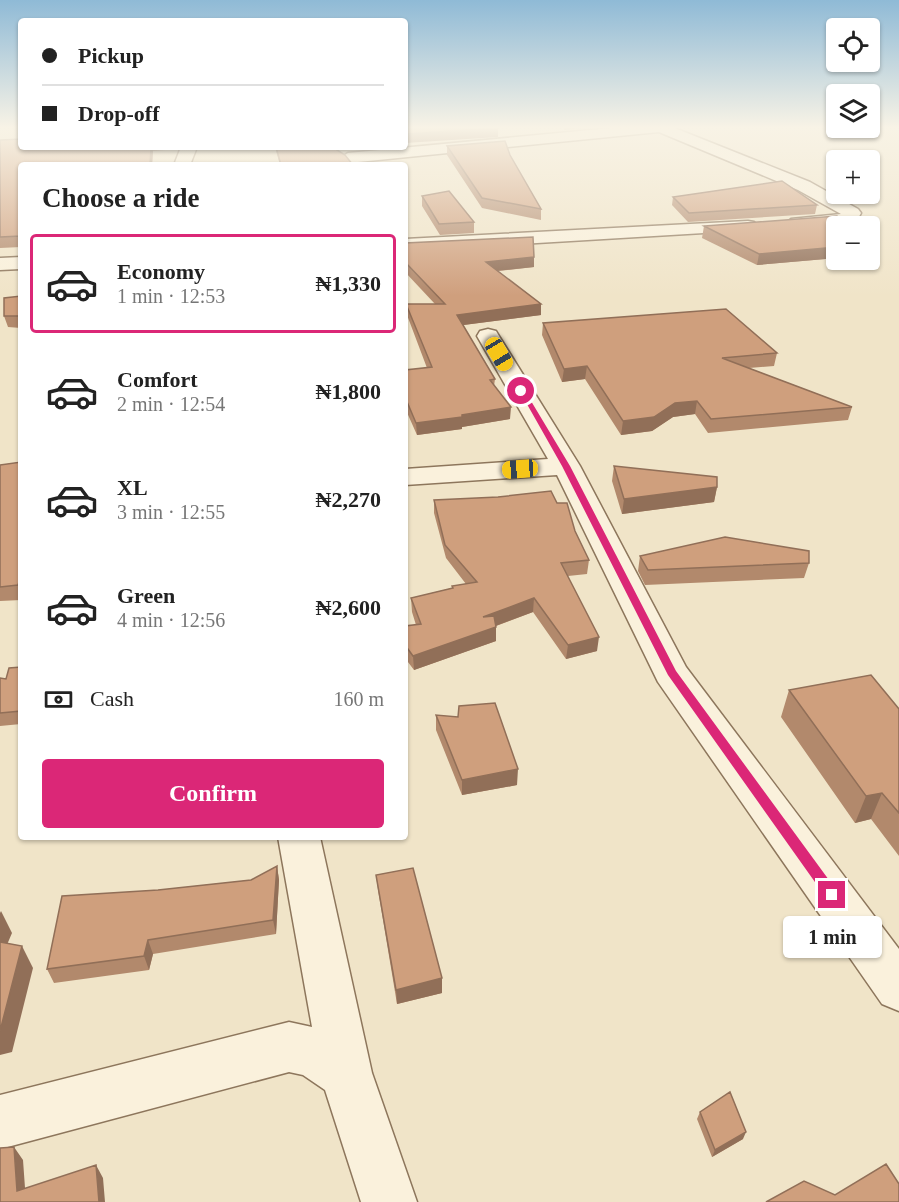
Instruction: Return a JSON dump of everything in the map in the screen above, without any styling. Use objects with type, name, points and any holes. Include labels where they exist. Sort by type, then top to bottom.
[{"type":"street","points":[[408,245],[769,225],[846,219],[852,215],[850,211],[797,183]]},
{"type":"street","points":[[0,264],[18,263]]},
{"type":"street","points":[[488,336],[566,466],[671,673],[899,988]]},
{"type":"street","points":[[408,477],[566,466]]},
{"type":"street","points":[[300,840],[346,1073],[389,1202]]},
{"type":"street","points":[[0,1122],[289,1047],[314,1053],[346,1073]]},
{"type":"building","points":[[0,183],[18,183],[18,236],[0,237]]},
{"type":"building","points":[[472,183],[526,183],[541,209],[482,198]]},
{"type":"building","points":[[768,183],[785,183],[817,205],[689,213],[673,197]]},
{"type":"building","points":[[449,191],[474,222],[439,224],[422,196]]},
{"type":"building","points":[[826,217],[826,248],[759,254],[704,226]]},
{"type":"building","points":[[533,237],[534,257],[486,262],[541,304],[457,315],[495,379],[490,380],[511,407],[416,423],[408,404],[408,370],[432,367],[408,304],[445,304],[408,265],[408,243]]},
{"type":"building","points":[[18,296],[18,316],[4,316],[4,298]]},
{"type":"building","points":[[726,309],[777,353],[722,358],[852,407],[711,419],[697,401],[675,403],[654,417],[623,421],[587,366],[564,369],[543,323]]},
{"type":"building","points":[[18,462],[18,585],[0,587],[0,465]]},
{"type":"building","points":[[614,466],[717,477],[717,487],[624,499]]},
{"type":"building","points":[[551,491],[557,503],[567,503],[575,531],[589,560],[561,563],[599,637],[568,645],[534,598],[483,617],[494,616],[496,627],[413,656],[408,649],[408,626],[421,624],[411,598],[453,588],[452,586],[477,582],[445,545],[434,500],[498,497]]},
{"type":"building","points":[[725,537],[809,551],[809,563],[648,570],[640,556]]},
{"type":"building","points":[[18,667],[18,711],[0,713],[0,678],[6,679],[9,668]]},
{"type":"building","points":[[871,675],[899,709],[899,813],[882,793],[866,796],[789,690]]},
{"type":"building","points":[[495,703],[518,769],[462,780],[436,715],[458,717],[459,706]]},
{"type":"building","points":[[277,866],[273,920],[148,940],[144,956],[47,969],[62,896],[158,890],[251,880]]},
{"type":"building","points":[[413,868],[442,978],[396,990],[376,875]]},
{"type":"building","points":[[0,942],[22,946],[0,1031]]},
{"type":"building","points":[[730,1092],[746,1132],[715,1150],[700,1112]]},
{"type":"building","points":[[14,1147],[17,1191],[96,1165],[99,1202],[0,1202],[0,1148]]},
{"type":"building","points":[[886,1164],[899,1184],[899,1202],[766,1202],[804,1181],[835,1195]]},
{"type":"route","points":[[521,391],[566,466],[671,673],[832,895]]}]
